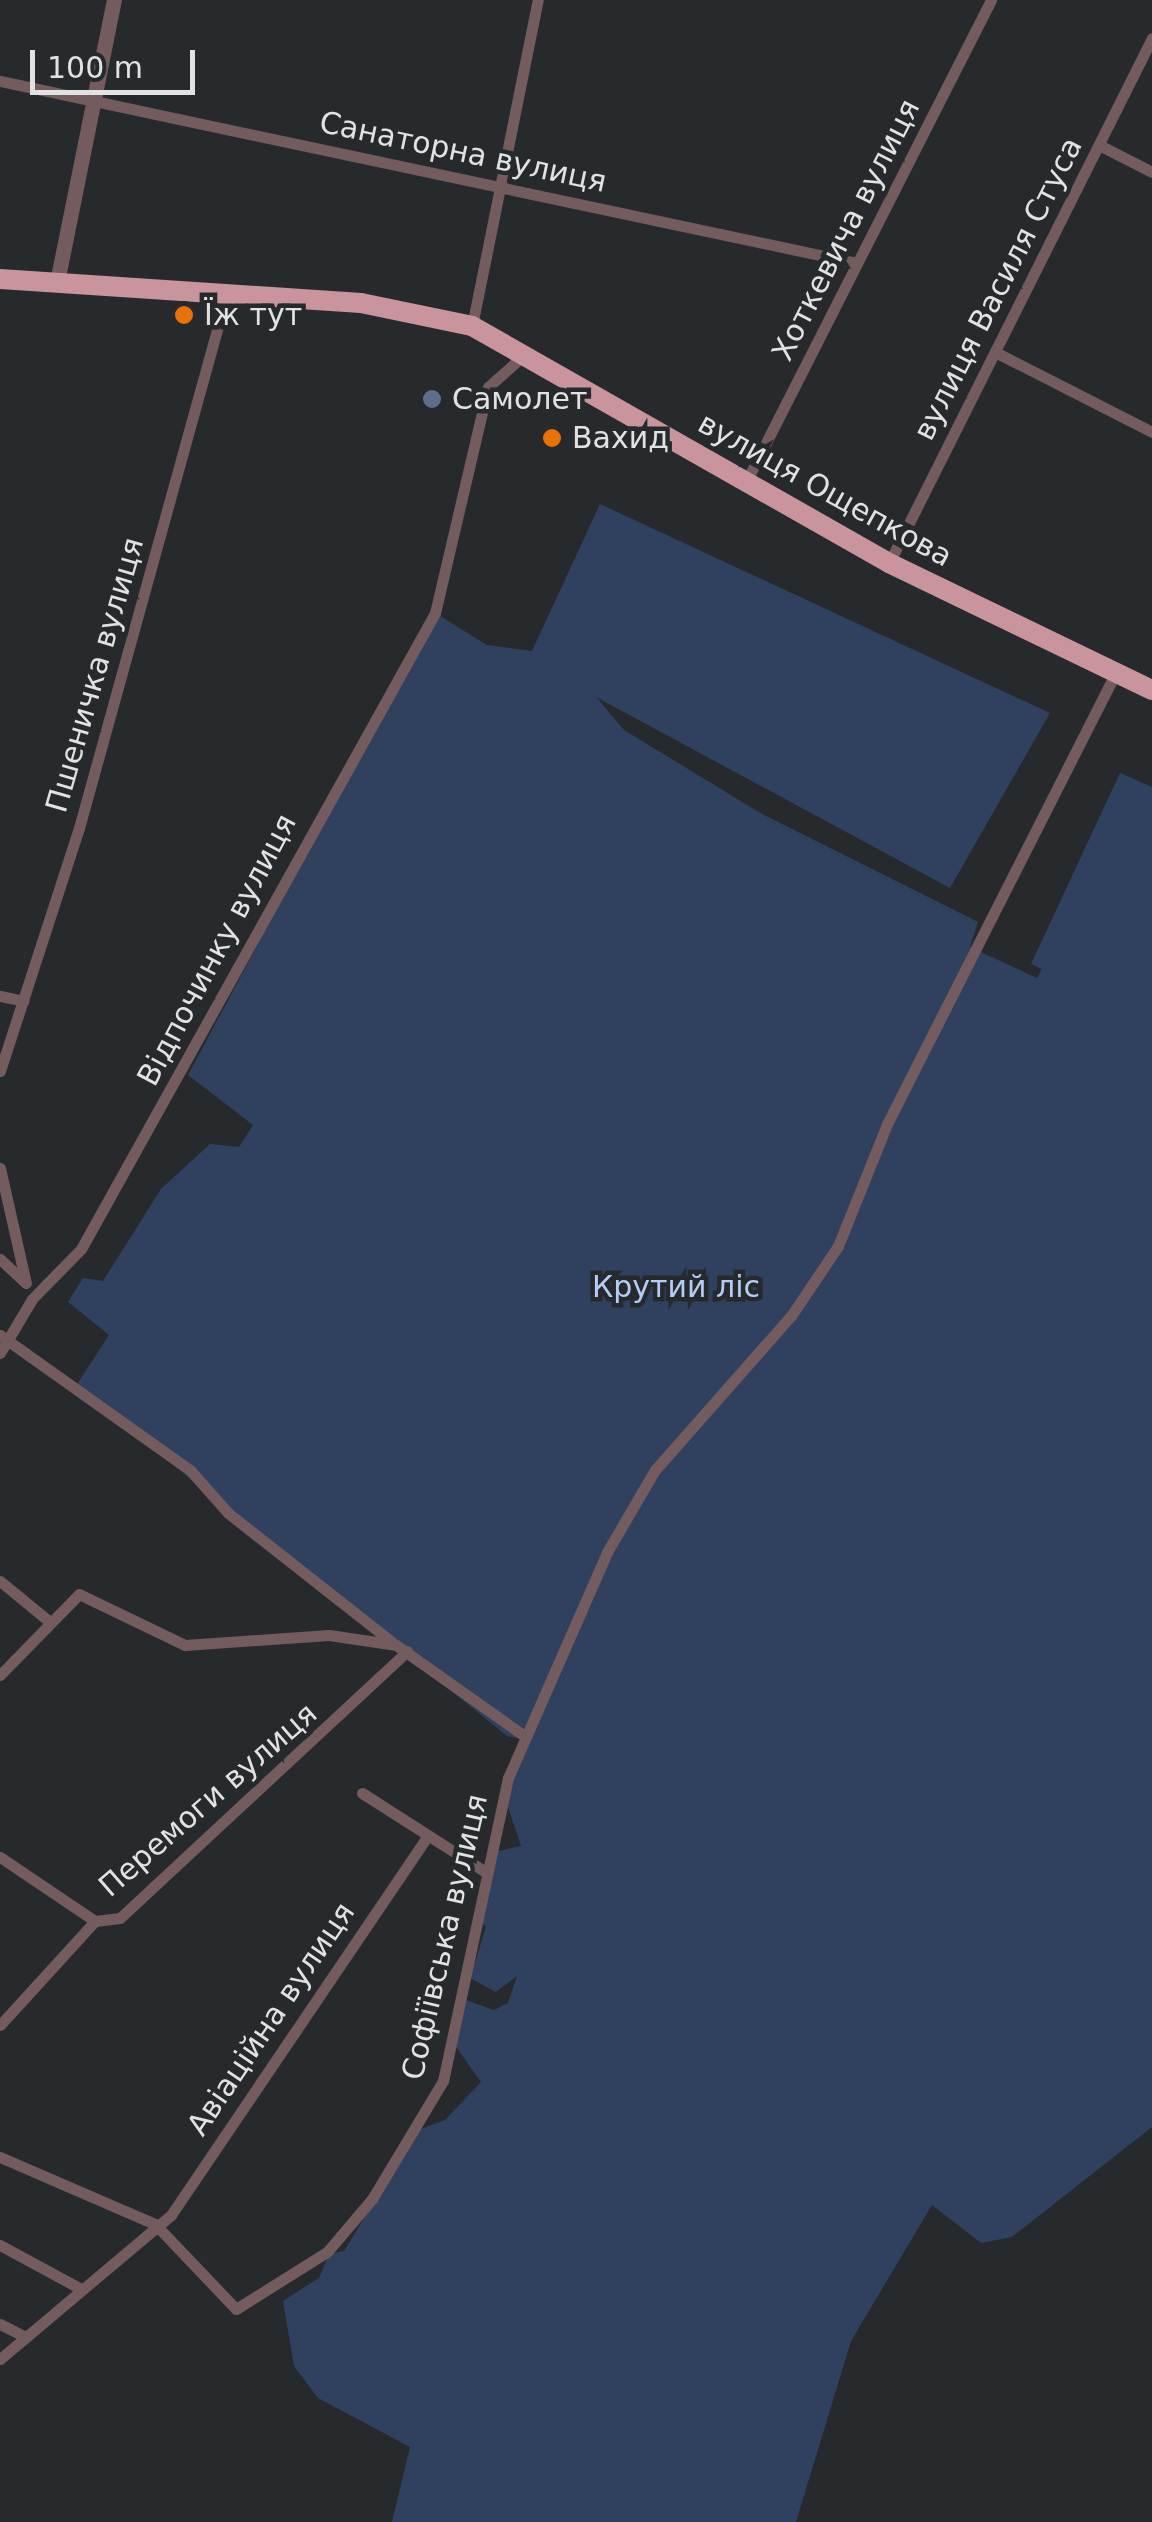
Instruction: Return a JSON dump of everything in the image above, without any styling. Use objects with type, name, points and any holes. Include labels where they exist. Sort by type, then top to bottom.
[{"type":"highway","name":"вулиця Ощепкова","points":[[0,279],[228,290],[472,326],[889,563],[1152,690]]},
{"type":"street","points":[[57,282],[114,0]]},
{"type":"street","points":[[472,326],[538,0]]},
{"type":"street","name":"Хоткевича вулиця","points":[[746,482],[991,0]]},
{"type":"street","name":"вулиця Василя Стуса","points":[[889,563],[1152,38]]},
{"type":"street","name":"Санаторна вулиця","points":[[0,81],[858,263]]},
{"type":"street","points":[[1099,144],[1152,172]]},
{"type":"street","name":"Пшеничка вулиця","points":[[0,1070],[228,290]]},
{"type":"street","points":[[995,352],[1152,432]]},
{"type":"street","name":"Відпочинку вулиця","points":[[32,1298],[81,1249],[434,613],[488,387],[526,354]]},
{"type":"street","name":"Софіївська вулиця","points":[[155,2224],[236,2309],[327,2252],[410,2138],[443,2080],[487,1874],[526,1737],[630,1507],[838,1246],[886,1124],[1115,674]]},
{"type":"street","points":[[0,996],[23,1001]]},
{"type":"street","points":[[0,1168],[32,1298],[4,1338],[0,1353]]},
{"type":"street","points":[[0,1260],[26,1283]]},
{"type":"street","points":[[4,1338],[190,1470],[228,1513],[401,1648],[526,1737]]},
{"type":"street","points":[[0,1581],[50,1622]]},
{"type":"street","points":[[0,1675],[79,1594],[185,1644],[329,1635],[401,1648]]},
{"type":"street","name":"Перемоги вулиця","points":[[0,2025],[95,1921],[120,1918],[401,1648]]},
{"type":"street","points":[[362,1793],[487,1874]]},
{"type":"street","name":"Авіаційна вулиця","points":[[0,2359],[155,2224],[171,2215],[426,1838]]},
{"type":"street","points":[[0,1857],[95,1921]]},
{"type":"street","points":[[0,2157],[155,2224]]},
{"type":"street","points":[[0,2245],[80,2289]]},
{"type":"street","points":[[0,2324],[26,2337]]},
{"type":"green space","name":"Крутий ліс","points":[[600,504],[1050,713],[950,888],[596,697],[624,730],[762,814],[978,922],[970,947],[1037,978],[1042,969],[1031,964],[1120,773],[1152,787],[1152,2127],[1012,2237],[981,2243],[932,2205],[851,2341],[796,2522],[392,2522],[410,2447],[318,2398],[294,2366],[283,2301],[319,2278],[329,2254],[344,2251],[418,2130],[445,2120],[481,2082],[454,2044],[463,1999],[494,2010],[508,2003],[517,1976],[496,1992],[470,1978],[486,1927],[477,1918],[489,1853],[521,1846],[507,1804],[525,1740],[507,1736],[76,1386],[109,1335],[68,1302],[83,1278],[103,1281],[161,1189],[210,1144],[239,1147],[253,1125],[188,1075],[435,613],[487,645],[532,651]]},
{"type":"place","name":"Їж тут","points":[[184,315]]},
{"type":"place","name":"Самолет","points":[[432,399]]},
{"type":"place","name":"Вахид","points":[[552,438]]}]
